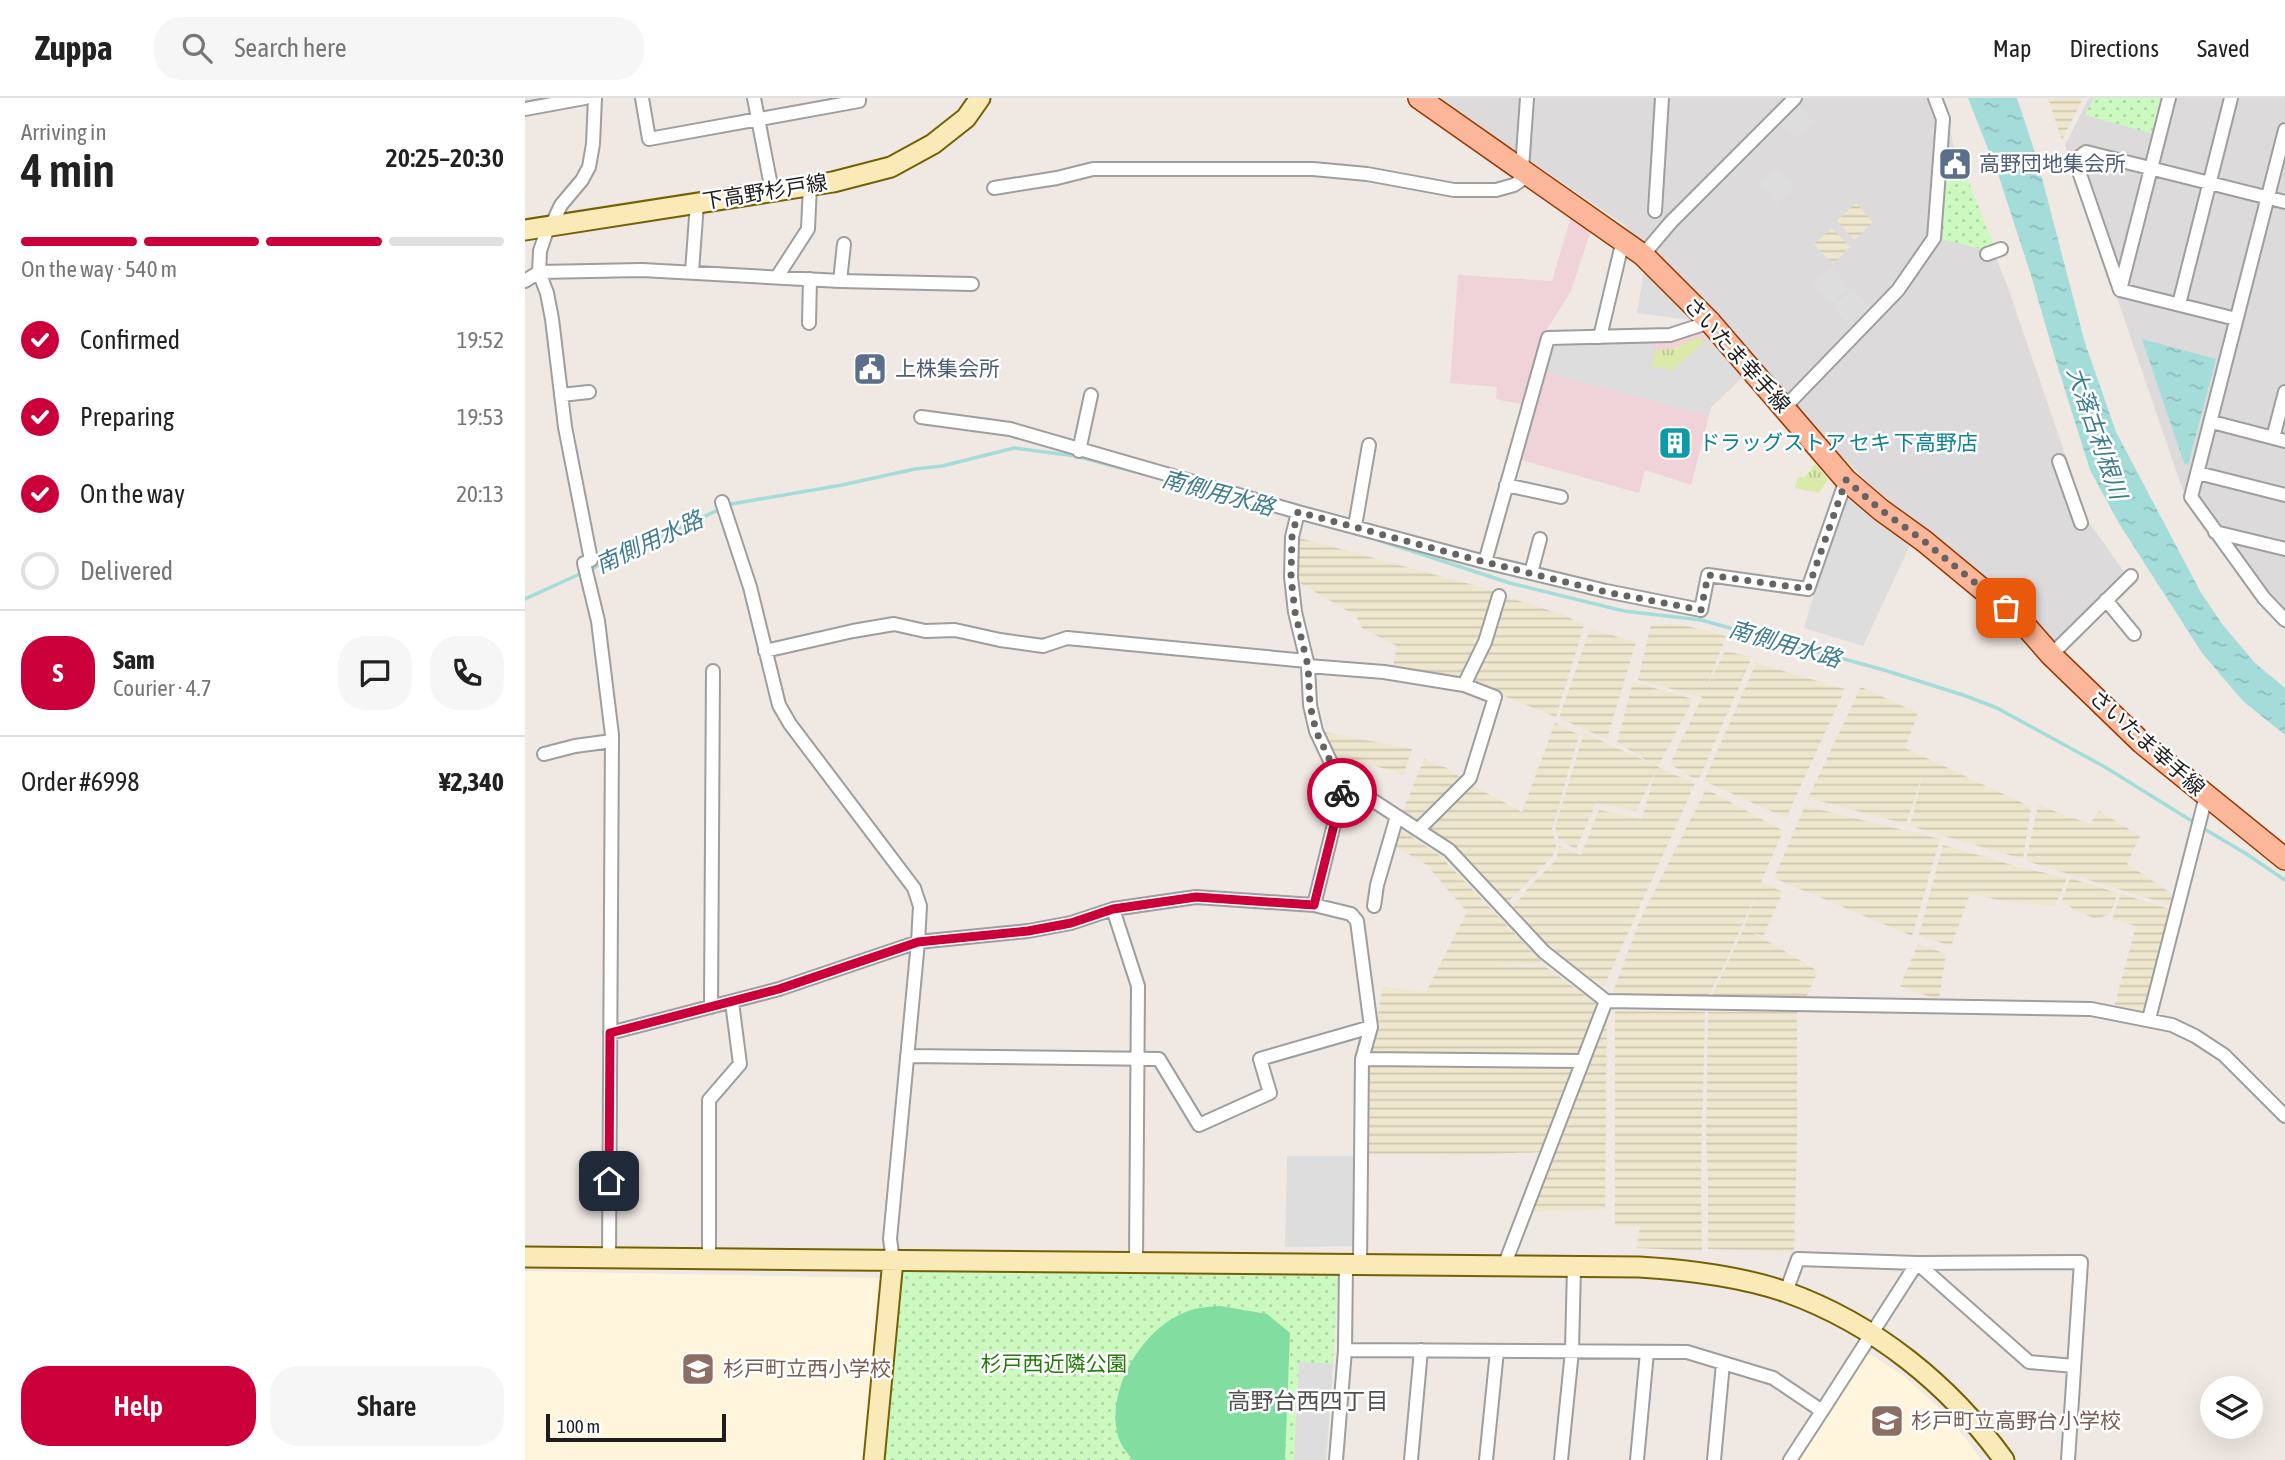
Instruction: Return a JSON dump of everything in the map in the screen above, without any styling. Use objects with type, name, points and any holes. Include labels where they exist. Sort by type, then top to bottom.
[{"type":"main road","name":"さいたま幸手線","points":[[1419,98],[1643,255],[1710,323],[1846,480],[2023,622],[2051,655],[2142,743],[2285,859]]},
{"type":"street","points":[[525,109],[585,98]]},
{"type":"street","points":[[595,98],[589,167],[549,226],[540,251],[539,272],[550,306],[561,395],[608,695],[611,741],[608,1258]]},
{"type":"street","points":[[642,98],[649,139],[859,101],[859,98]]},
{"type":"street","points":[[754,98],[772,191]]},
{"type":"street","name":"下高野杉戸線","points":[[525,230],[810,185],[891,167],[933,144],[966,118],[980,98]]},
{"type":"street","points":[[994,188],[1093,169],[1314,169],[1367,174],[1454,190],[1496,190],[1514,185],[1526,172],[1527,98]]},
{"type":"street","points":[[1655,211],[1662,98]]},
{"type":"street","points":[[1643,255],[1671,222],[1795,98]]},
{"type":"street","points":[[1784,408],[1898,290],[1934,238],[1943,119],[1935,98]]},
{"type":"street","points":[[2120,290],[2169,98]]},
{"type":"street","points":[[2179,304],[2231,98]]},
{"type":"street","points":[[2285,130],[2192,497],[2264,598],[2285,620]]},
{"type":"street","points":[[2120,290],[2075,160],[2086,152],[2285,201]]},
{"type":"street","points":[[777,277],[808,229],[810,185]]},
{"type":"street","points":[[692,272],[697,203]]},
{"type":"street","points":[[1600,337],[1623,240]]},
{"type":"street","points":[[840,281],[845,244]]},
{"type":"street","points":[[1987,254],[2001,249]]},
{"type":"street","points":[[525,281],[539,272],[642,270],[840,281],[972,284]]},
{"type":"street","points":[[809,323],[810,279]]},
{"type":"street","points":[[2120,290],[2236,319]]},
{"type":"street","points":[[1485,562],[1548,338],[1670,335],[1710,323]]},
{"type":"street","points":[[561,395],[589,392]]},
{"type":"street","points":[[2212,422],[2279,439],[2285,392]]},
{"type":"street","points":[[1079,450],[1091,395]]},
{"type":"street","points":[[921,417],[1010,429],[1298,512],[1485,562],[1606,592],[1701,610],[1708,575],[1808,589],[1846,480]]},
{"type":"street","points":[[1355,526],[1369,445]]},
{"type":"street","points":[[2059,461],[2081,523]]},
{"type":"street","points":[[2198,473],[2285,495]]},
{"type":"street","points":[[1506,485],[1561,497]]},
{"type":"street","points":[[722,502],[750,587],[779,705],[790,724],[914,888],[920,906],[890,1239],[893,1260],[874,1460]]},
{"type":"street","points":[[1298,512],[1292,537],[1291,577],[1295,612],[1308,663],[1310,705],[1316,731],[1343,788],[1314,905]]},
{"type":"street","points":[[2215,532],[2285,549]]},
{"type":"street","points":[[1531,573],[1540,539]]},
{"type":"street","points":[[2051,655],[2131,576]]},
{"type":"street","points":[[1464,685],[1485,642],[1499,596]]},
{"type":"street","points":[[2264,598],[2285,603]]},
{"type":"street","points":[[2106,600],[2134,634]]},
{"type":"street","points":[[765,652],[894,624],[925,631],[955,630],[1043,646],[1067,638],[1384,672],[1464,685],[1495,697],[1470,778],[1418,830]]},
{"type":"street","points":[[711,1007],[713,671]]},
{"type":"street","points":[[544,754],[611,741]]},
{"type":"street","points":[[1343,788],[1366,796],[1449,850],[1544,952],[1606,1001],[2091,1009],[2172,1025],[2195,1036],[2224,1055],[2285,1116]]},
{"type":"street","points":[[2149,1020],[2206,796]]},
{"type":"street","points":[[1374,906],[1377,885],[1397,816]]},
{"type":"street","points":[[610,1033],[779,989],[918,942],[1028,931],[1071,923],[1113,909],[1196,897],[1314,905],[1352,914],[1357,921],[1371,1027],[1362,1059],[1353,1264],[1336,1460]]},
{"type":"street","points":[[1113,909],[1138,986],[1136,1262]]},
{"type":"street","points":[[1504,1266],[1606,1001]]},
{"type":"street","points":[[709,1259],[709,1100],[740,1063],[732,1002]]},
{"type":"street","points":[[907,1056],[1159,1059],[1199,1125],[1270,1093],[1260,1059],[1371,1027]]},
{"type":"street","points":[[1362,1059],[1583,1061]]},
{"type":"street","points":[[525,1257],[1679,1269],[1786,1292],[1842,1317],[1899,1352],[1955,1400],[2004,1460]]},
{"type":"street","points":[[1786,1292],[1798,1259],[2081,1262],[2068,1460]]},
{"type":"street","points":[[1790,1460],[1917,1262]]},
{"type":"street","points":[[1917,1262],[2029,1362],[2074,1366]]},
{"type":"street","points":[[1561,1460],[1572,1351],[1574,1266]]},
{"type":"street","points":[[1345,1350],[1688,1352],[1773,1378],[1822,1411]]},
{"type":"street","points":[[1411,1460],[1421,1350]]},
{"type":"street","points":[[1486,1460],[1497,1351]]},
{"type":"street","points":[[1637,1460],[1647,1352]]},
{"type":"street","points":[[1714,1460],[1723,1363]]},
{"type":"shaded area","points":[[1438,98],[1942,98],[1957,160],[2007,285],[2088,521],[2125,573],[2054,642],[1946,545],[1877,491],[1746,363],[1653,265],[1626,226]]},
{"type":"shaded area","points":[[2048,98],[2083,98],[2062,140]]},
{"type":"shaded area","points":[[2089,98],[2285,98],[2285,630],[2216,545],[2185,497],[2065,145]]},
{"type":"shaded area","points":[[1800,105],[1813,122],[1796,138],[1780,121],[1792,107]]},
{"type":"shaded area","points":[[1776,168],[1794,188],[1776,204],[1758,185]]},
{"type":"shaded area","points":[[1856,203],[1873,222],[1854,240],[1837,221]]},
{"type":"shaded area","points":[[1571,216],[1591,230],[1571,291],[1543,336],[1699,329],[1742,378],[1711,407],[1691,485],[1645,470],[1639,493],[1518,459],[1530,406],[1496,399],[1497,387],[1450,383],[1458,275],[1552,281]]},
{"type":"shaded area","points":[[1832,228],[1850,247],[1833,264],[1814,244]]},
{"type":"shaded area","points":[[1832,267],[1850,286],[1831,304],[1812,284]]},
{"type":"shaded area","points":[[1644,272],[1691,320],[1637,313]]},
{"type":"shaded area","points":[[1853,289],[1871,308],[1853,329],[1833,307]]},
{"type":"shaded area","points":[[1708,339],[1742,378],[1711,407],[1709,416],[1542,371],[1552,344],[1654,340],[1651,366],[1672,371]]},
{"type":"shaded area","points":[[1846,491],[1876,521],[1910,545],[1863,646],[1804,628]]},
{"type":"shaded area","points":[[1296,537],[1495,591],[1480,640],[1461,677],[1393,668],[1397,646],[1362,628],[1356,616],[1295,580]]},
{"type":"shaded area","points":[[1504,596],[1564,615],[1584,625],[1556,717],[1469,682]]},
{"type":"shaded area","points":[[1679,624],[1726,636],[1707,686],[1725,651],[1752,657],[1698,781],[1670,764],[1702,697],[1638,680],[1651,625]]},
{"type":"shaded area","points":[[1590,629],[1636,642],[1607,739],[1559,718]]},
{"type":"shaded area","points":[[1756,663],[1845,689],[1786,818],[1704,781]]},
{"type":"shaded area","points":[[1633,682],[1693,699],[1658,767],[1695,784],[1604,986],[1564,961],[1512,909],[1528,888],[1556,860],[1559,846],[1581,855],[1599,810],[1642,819],[1655,772],[1636,811],[1596,803],[1576,849],[1559,840],[1555,827],[1584,733],[1650,763],[1617,742]]},
{"type":"shaded area","points":[[1861,687],[1918,713],[1905,748],[2031,807],[2023,859],[1910,826],[1923,773],[1906,824],[1808,798]]},
{"type":"shaded area","points":[[1555,723],[1579,735],[1552,829],[1556,846],[1552,857],[1506,904],[1423,828],[1468,783],[1522,812]]},
{"type":"shaded area","points":[[1324,732],[1412,749],[1403,775],[1367,763],[1353,783],[1342,775]]},
{"type":"shaded area","points":[[1424,759],[1447,768],[1463,779],[1419,822],[1403,811]]},
{"type":"shaded area","points":[[1706,789],[1783,831],[1761,882],[1783,892],[1763,936],[1752,932],[1818,971],[1805,1000],[1711,998],[1744,928],[1755,896],[1706,1000],[1625,997],[1613,992],[1639,922]]},
{"type":"shaded area","points":[[2038,805],[2090,824],[2099,811],[2140,836],[2127,864],[2174,895],[2174,906],[2026,861]]},
{"type":"shaded area","points":[[1805,806],[1940,839],[1912,936],[1774,878]]},
{"type":"shaded area","points":[[1399,828],[1439,855],[1543,963],[1496,966],[1546,967],[1599,1005],[1581,1055],[1371,1054],[1383,987],[1426,992],[1467,912],[1427,865],[1396,847]]},
{"type":"shaded area","points":[[1943,845],[2067,878],[2055,906],[2009,902],[1970,894],[1951,946],[1919,935]]},
{"type":"shaded area","points":[[2070,878],[2118,893],[2110,914],[2096,919],[2076,911],[2062,901]]},
{"type":"shaded area","points":[[2121,894],[2172,910],[2144,1014],[2114,1007],[2136,926],[2112,919]]},
{"type":"shaded area","points":[[1918,944],[1946,954],[1939,1000],[1900,986]]},
{"type":"shaded area","points":[[1615,1011],[1705,1012],[1702,1251],[1637,1248],[1640,1226],[1615,1226]]},
{"type":"shaded area","points":[[1708,1012],[1797,1012],[1794,1252],[1708,1249]]},
{"type":"shaded area","points":[[1607,1013],[1605,1209],[1532,1212]]},
{"type":"shaded area","points":[[1366,1064],[1577,1065],[1542,1152],[1458,1155],[1367,1154]]},
{"type":"shaded area","points":[[1287,1156],[1357,1156],[1356,1246],[1285,1247]]},
{"type":"shaded area","name":"杉戸町立西小学校","points":[[525,1271],[880,1278],[863,1460],[525,1460]]},
{"type":"shaded area","name":"杉戸町立高野台小学校","points":[[1866,1355],[1871,1355],[1904,1376],[1938,1407],[1981,1460],[1798,1460]]},
{"type":"shaded area","points":[[1299,1362],[1333,1364],[1326,1460],[1294,1460]]},
{"type":"green space","points":[[2094,98],[2163,98],[2154,134],[2085,115]]},
{"type":"green space","points":[[1965,173],[1995,248],[1989,251],[1941,239],[1939,235],[1945,180]]},
{"type":"green space","points":[[1700,337],[1703,343],[1672,371],[1651,367],[1655,350],[1672,349]]},
{"type":"green space","points":[[1815,464],[1828,479],[1819,493],[1795,488],[1798,477],[1805,477]]},
{"type":"green space","name":"杉戸西近隣公園","points":[[898,1267],[1339,1271],[1326,1460],[881,1460]]},
{"type":"green space","points":[[1220,1306],[1267,1314],[1290,1333],[1285,1460],[1133,1460],[1119,1440],[1115,1415],[1122,1381],[1130,1364],[1152,1335],[1165,1324],[1189,1311]]},
{"type":"water","name":"大落古利根川","points":[[1968,98],[2017,98],[2037,159],[2085,343],[2116,432],[2200,591],[2222,624],[2255,663],[2285,688],[2285,735],[2243,701],[2202,653],[2120,525],[2090,470],[1999,177]]},
{"type":"water","points":[[2142,339],[2216,359],[2188,465],[2184,463]]},
{"type":"waterway","name":"南側用水路","points":[[589,570],[731,504],[942,466],[1014,448],[1076,456],[1177,483]]},
{"type":"waterway","name":"南側用水路","points":[[1378,540],[1510,583],[1624,611],[1701,620],[1884,670],[1966,696],[1997,708],[2105,767],[2195,823]]},
{"type":"waterway","name":"南側用水路","points":[[525,599],[582,573]]},
{"type":"waterway","name":"南側用水路","points":[[2201,827],[2285,880]]},
{"type":"way so far","points":[[1342,793],[1343,788],[1316,731],[1310,705],[1308,666],[1295,612],[1291,577],[1292,537],[1298,512],[1606,592],[1701,610],[1708,575],[1808,589],[1846,480],[2006,608]]},
{"type":"place","name":"高野団地集会所","points":[[1955,164]]},
{"type":"place","name":"上株集会所","points":[[870,369]]},
{"type":"place","name":"ドラッグストア セキ 下高野店","points":[[1675,443]]},
{"type":"place","name":"杉戸町立西小学校","points":[[698,1369]]},
{"type":"place","name":"杉戸町立高野台小学校","points":[[1887,1421]]},
{"type":"district","name":"高野台西四丁目","points":[[1308,1401]]},
{"type":"route","points":[[609,1181],[610,1033],[779,989],[918,942],[1028,931],[1071,923],[1113,909],[1196,897],[1314,905],[1342,793]]}]
